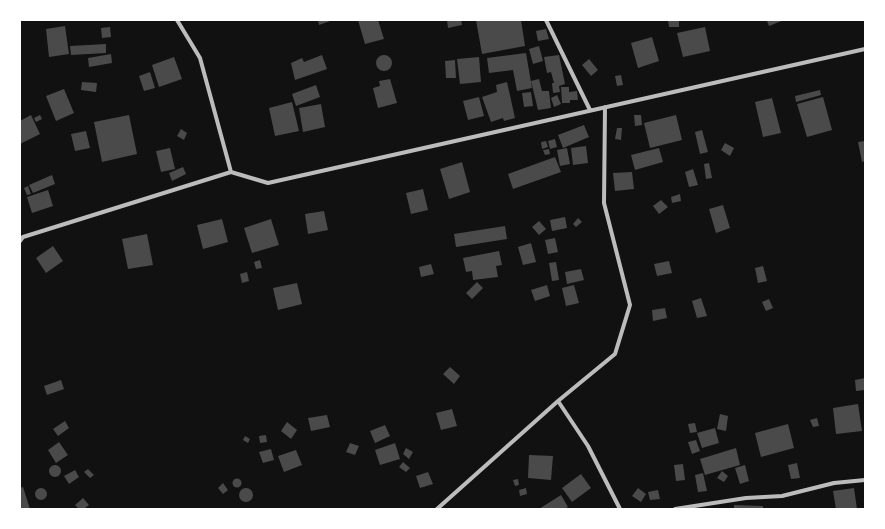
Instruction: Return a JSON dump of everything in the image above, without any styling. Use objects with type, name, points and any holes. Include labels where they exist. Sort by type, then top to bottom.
[{"type":"street","points":[[177,20],[200,58],[231,172]]},
{"type":"street","points":[[546,20],[590,110]]},
{"type":"street","points":[[20,241],[23,237],[231,172],[268,183],[865,49]]},
{"type":"street","points":[[437,509],[558,401],[614,354],[630,305],[604,203],[605,107]]},
{"type":"street","points":[[558,401],[588,446],[620,509]]},
{"type":"street","points":[[675,509],[746,498],[782,496],[834,483],[865,480]]},
{"type":"building","points":[[318,20],[333,20],[319,25]]},
{"type":"building","points":[[358,20],[378,20],[384,39],[365,44]]},
{"type":"building","points":[[447,20],[461,20],[462,25],[448,28]]},
{"type":"building","points":[[476,20],[521,20],[525,46],[482,54]]},
{"type":"building","points":[[668,20],[679,20],[679,27],[669,27]]},
{"type":"building","points":[[784,20],[769,26],[767,21]]},
{"type":"building","points":[[65,26],[69,54],[49,57],[46,29]]},
{"type":"building","points":[[110,27],[111,37],[102,38],[101,28]]},
{"type":"building","points":[[705,27],[710,51],[683,57],[677,33]]},
{"type":"building","points":[[546,29],[549,39],[538,41],[536,31]]},
{"type":"building","points":[[652,37],[659,61],[638,68],[631,43]]},
{"type":"building","points":[[106,44],[106,53],[71,55],[70,46]]},
{"type":"building","points":[[539,46],[543,61],[533,64],[529,49]]},
{"type":"building","points":[[526,53],[532,88],[517,91],[513,70],[489,73],[487,58]]},
{"type":"building","points":[[111,54],[112,63],[89,67],[88,58]]},
{"type":"building","points":[[322,55],[327,69],[295,80],[291,63],[302,58],[304,62]]},
{"type":"building","points":[[384,55],[391,60],[392,63],[387,70],[384,71],[377,66],[376,63],[381,56]]},
{"type":"building","points":[[559,55],[565,84],[559,86],[560,92],[553,93],[552,83],[554,83],[551,72],[547,73],[544,57]]},
{"type":"building","points":[[174,57],[182,79],[159,87],[152,65]]},
{"type":"building","points":[[479,57],[481,82],[460,84],[457,59]]},
{"type":"building","points":[[589,59],[598,70],[591,76],[582,65]]},
{"type":"building","points":[[455,60],[456,78],[446,78],[445,61]]},
{"type":"building","points":[[150,72],[155,88],[144,91],[139,76]]},
{"type":"building","points":[[621,75],[623,85],[617,86],[615,76]]},
{"type":"building","points":[[390,79],[397,103],[378,108],[373,88],[380,86],[379,81]]},
{"type":"building","points":[[539,79],[542,91],[549,91],[551,108],[538,110],[531,81]]},
{"type":"building","points":[[82,82],[97,83],[96,92],[81,90]]},
{"type":"building","points":[[507,82],[515,118],[504,121],[503,118],[491,122],[482,97],[497,92],[496,85]]},
{"type":"building","points":[[316,85],[320,97],[296,106],[292,94]]},
{"type":"building","points":[[561,87],[569,87],[569,92],[577,91],[578,100],[570,100],[570,103],[562,103]]},
{"type":"building","points":[[64,89],[74,113],[56,121],[46,96]]},
{"type":"building","points":[[820,90],[821,95],[796,102],[795,96]]},
{"type":"building","points":[[531,92],[533,106],[524,107],[522,93]]},
{"type":"building","points":[[557,95],[561,104],[554,107],[551,98]]},
{"type":"building","points":[[479,97],[484,116],[468,120],[463,101]]},
{"type":"building","points":[[823,97],[832,130],[807,137],[797,104]]},
{"type":"building","points":[[772,98],[781,133],[763,137],[755,102]]},
{"type":"building","points":[[292,102],[299,131],[275,136],[269,108]]},
{"type":"building","points":[[321,104],[325,127],[303,132],[299,108]]},
{"type":"building","points":[[31,115],[40,134],[20,144],[20,121]]},
{"type":"building","points":[[40,115],[42,119],[36,122],[34,118]]},
{"type":"building","points":[[129,115],[137,154],[102,162],[94,122]]},
{"type":"building","points":[[634,115],[641,115],[642,125],[635,126]]},
{"type":"building","points":[[676,115],[682,140],[650,148],[644,123]]},
{"type":"building","points":[[584,125],[589,137],[563,148],[558,135]]},
{"type":"building","points":[[617,128],[622,128],[621,140],[615,139]]},
{"type":"building","points":[[181,129],[187,133],[184,140],[177,136]]},
{"type":"building","points":[[702,130],[708,152],[700,154],[695,132]]},
{"type":"building","points":[[86,131],[90,148],[75,151],[71,134]]},
{"type":"building","points":[[555,139],[557,147],[550,149],[548,141]]},
{"type":"building","points":[[546,141],[548,147],[542,149],[541,142]]},
{"type":"building","points":[[865,141],[865,161],[862,162],[858,142]]},
{"type":"building","points":[[725,143],[734,148],[730,156],[721,150]]},
{"type":"building","points":[[586,146],[588,163],[573,165],[571,148]]},
{"type":"building","points":[[170,148],[175,169],[161,172],[156,151]]},
{"type":"building","points":[[567,148],[570,164],[560,166],[557,150]]},
{"type":"building","points":[[659,148],[663,162],[635,170],[631,155]]},
{"type":"building","points":[[549,149],[550,154],[545,155],[543,150]]},
{"type":"building","points":[[555,157],[561,172],[513,189],[508,174]]},
{"type":"building","points":[[462,162],[470,192],[449,199],[440,169]]},
{"type":"building","points":[[709,163],[712,178],[706,179],[704,164]]},
{"type":"building","points":[[183,167],[186,174],[172,181],[169,173]]},
{"type":"building","points":[[693,169],[698,185],[689,187],[685,172]]},
{"type":"building","points":[[632,172],[634,189],[615,191],[613,173]]},
{"type":"building","points":[[52,175],[55,184],[33,193],[29,185]]},
{"type":"building","points":[[28,186],[31,194],[27,195],[24,188]]},
{"type":"building","points":[[423,189],[428,210],[411,214],[406,193]]},
{"type":"building","points":[[48,190],[53,206],[32,213],[27,197]]},
{"type":"building","points":[[680,194],[681,201],[672,203],[671,197]]},
{"type":"building","points":[[661,200],[668,207],[659,214],[653,206]]},
{"type":"building","points":[[723,205],[730,228],[716,233],[709,209]]},
{"type":"building","points":[[324,211],[328,230],[308,234],[305,214]]},
{"type":"building","points":[[565,217],[567,228],[552,231],[550,220]]},
{"type":"building","points":[[578,218],[582,222],[576,227],[573,224]]},
{"type":"building","points":[[222,219],[228,242],[203,249],[197,225]]},
{"type":"building","points":[[271,219],[279,245],[252,253],[244,228]]},
{"type":"building","points":[[539,221],[546,229],[539,235],[532,227]]},
{"type":"building","points":[[505,226],[507,239],[456,247],[454,234]]},
{"type":"building","points":[[147,234],[153,265],[128,269],[122,239]]},
{"type":"building","points":[[555,238],[558,252],[548,254],[545,240]]},
{"type":"building","points":[[531,243],[536,262],[523,265],[518,247]]},
{"type":"building","points":[[53,246],[63,261],[46,273],[36,258]]},
{"type":"building","points":[[499,251],[502,265],[496,266],[498,277],[473,280],[472,271],[466,272],[463,258]]},
{"type":"building","points":[[260,260],[262,268],[256,269],[254,262]]},
{"type":"building","points":[[669,261],[672,273],[657,276],[654,264]]},
{"type":"building","points":[[556,262],[559,280],[552,281],[549,263]]},
{"type":"building","points":[[431,264],[434,274],[421,277],[419,267]]},
{"type":"building","points":[[763,266],[767,281],[758,283],[755,268]]},
{"type":"building","points":[[581,269],[584,280],[567,284],[565,272]]},
{"type":"building","points":[[247,272],[249,281],[242,283],[240,274]]},
{"type":"building","points":[[477,282],[483,288],[472,299],[466,293]]},
{"type":"building","points":[[297,283],[302,304],[278,310],[273,288]]},
{"type":"building","points":[[547,285],[550,296],[535,301],[531,290]]},
{"type":"building","points":[[574,285],[579,303],[566,306],[562,288]]},
{"type":"building","points":[[701,298],[707,316],[697,318],[692,301]]},
{"type":"building","points":[[769,299],[773,308],[766,311],[762,302]]},
{"type":"building","points":[[665,308],[667,318],[653,321],[652,310]]},
{"type":"building","points":[[450,367],[460,376],[454,384],[443,374]]},
{"type":"building","points":[[865,378],[865,390],[856,391],[855,380]]},
{"type":"building","points":[[61,380],[64,389],[47,395],[44,386]]},
{"type":"building","points":[[858,404],[862,431],[836,434],[833,408]]},
{"type":"building","points":[[452,409],[457,426],[441,430],[436,413]]},
{"type":"building","points":[[720,414],[728,416],[726,431],[717,429]]},
{"type":"building","points":[[327,415],[330,427],[311,431],[308,418]]},
{"type":"building","points":[[817,418],[819,426],[813,427],[810,420]]},
{"type":"building","points":[[65,421],[69,428],[58,436],[53,429]]},
{"type":"building","points":[[287,422],[297,430],[291,439],[281,431]]},
{"type":"building","points":[[695,423],[697,432],[690,433],[688,424]]},
{"type":"building","points":[[788,424],[794,448],[761,457],[755,433]]},
{"type":"building","points":[[385,425],[390,436],[375,443],[370,431]]},
{"type":"building","points":[[715,428],[719,443],[702,448],[697,433]]},
{"type":"building","points":[[266,435],[267,442],[260,443],[259,436]]},
{"type":"building","points":[[245,436],[250,439],[248,443],[243,440]]},
{"type":"building","points":[[696,440],[700,451],[692,454],[688,442]]},
{"type":"building","points":[[59,442],[68,455],[56,463],[48,450]]},
{"type":"building","points":[[350,443],[359,446],[355,455],[346,452]]},
{"type":"building","points":[[395,443],[400,459],[380,465],[375,450]]},
{"type":"building","points":[[406,448],[413,452],[409,459],[403,454]]},
{"type":"building","points":[[736,448],[740,465],[705,475],[700,459]]},
{"type":"building","points":[[271,449],[274,460],[263,463],[259,452]]},
{"type":"building","points":[[296,450],[302,465],[284,472],[278,456]]},
{"type":"building","points":[[529,455],[553,456],[551,480],[528,478]]},
{"type":"building","points":[[403,462],[410,468],[406,472],[399,467]]},
{"type":"building","points":[[797,463],[800,478],[791,479],[788,465]]},
{"type":"building","points":[[683,464],[685,480],[676,481],[674,465]]},
{"type":"building","points":[[57,465],[60,466],[60,476],[53,477],[50,476],[49,469],[50,466]]},
{"type":"building","points":[[745,465],[749,481],[740,484],[735,468]]},
{"type":"building","points":[[88,469],[94,475],[90,478],[84,472]]},
{"type":"building","points":[[75,470],[79,477],[69,484],[64,476]]},
{"type":"building","points":[[722,471],[728,476],[724,482],[717,478]]},
{"type":"building","points":[[428,472],[433,484],[420,488],[416,476]]},
{"type":"building","points":[[703,473],[707,491],[698,492],[695,475]]},
{"type":"building","points":[[581,474],[591,488],[572,502],[562,488]]},
{"type":"building","points":[[237,478],[242,483],[237,488],[232,483]]},
{"type":"building","points":[[518,479],[519,485],[515,486],[513,480]]},
{"type":"building","points":[[223,483],[228,490],[223,494],[218,488]]},
{"type":"building","points":[[23,487],[30,509],[20,509],[20,488]]},
{"type":"building","points":[[43,488],[46,489],[46,499],[39,500],[36,499],[35,492],[36,489]]},
{"type":"building","points":[[243,488],[249,488],[253,492],[253,498],[249,502],[243,502],[239,498],[239,492]]},
{"type":"building","points":[[526,488],[527,494],[520,496],[519,490]]},
{"type":"building","points":[[638,488],[646,494],[641,502],[632,496]]},
{"type":"building","points":[[854,488],[857,509],[836,509],[833,491]]},
{"type":"building","points":[[658,490],[660,499],[650,500],[648,492]]},
{"type":"building","points":[[561,495],[568,507],[564,509],[539,509]]},
{"type":"building","points":[[83,498],[89,505],[84,509],[79,509],[75,505]]},
{"type":"building","points":[[734,505],[763,506],[763,509],[734,509]]}]
